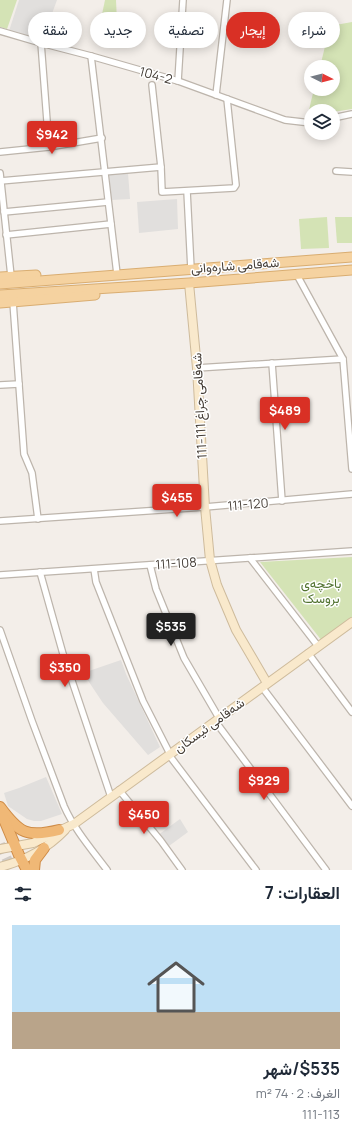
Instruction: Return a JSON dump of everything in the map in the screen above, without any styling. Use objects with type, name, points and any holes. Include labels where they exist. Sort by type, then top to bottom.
[{"type":"highway","points":[[0,809],[2,822],[0,828]]},
{"type":"highway","points":[[0,809],[18,829],[22,831],[43,833],[63,829]]},
{"type":"highway","points":[[0,809],[21,860],[27,870]]},
{"type":"highway","points":[[34,870],[35,860],[44,848]]},
{"type":"main road","name":"شەقامی شارەوانی","points":[[0,284],[352,257]]},
{"type":"main road","name":"شەقامی شارەوانی","points":[[0,295],[189,283],[352,270]]},
{"type":"main road","name":"شەقامی شارەوانی","points":[[0,277],[117,274]]},
{"type":"main road","name":"شەقامی چراغ 111-111","points":[[189,283],[197,368],[205,507],[210,560],[217,585],[236,630],[264,685]]},
{"type":"main road","name":"شەقامی شارەوانی","points":[[0,303],[104,294],[157,285]]},
{"type":"main road","name":"شەقامی ئیسکان","points":[[0,849],[33,843],[74,824],[352,622]]},
{"type":"main road","name":"شەقامی ئیسکان","points":[[3,866],[21,860],[44,848],[59,836],[63,829]]},
{"type":"street","points":[[178,81],[183,0]]},
{"type":"street","points":[[216,95],[227,0]]},
{"type":"street","name":"104-2","points":[[0,30],[28,39]]},
{"type":"street","points":[[40,48],[50,147]]},
{"type":"street","name":"104-2","points":[[60,48],[178,81],[285,120],[304,122]]},
{"type":"street","points":[[91,56],[102,138],[117,274]]},
{"type":"street","points":[[152,85],[161,167],[162,192],[234,188],[236,185],[227,99]]},
{"type":"street","points":[[340,117],[352,114]]},
{"type":"street","points":[[0,152],[50,147],[102,138]]},
{"type":"street","points":[[1,181],[161,167]]},
{"type":"street","points":[[336,171],[352,172]]},
{"type":"street","points":[[0,172],[11,276]]},
{"type":"street","points":[[187,191],[191,269]]},
{"type":"street","points":[[4,212],[108,202]]},
{"type":"street","points":[[6,235],[111,224]]},
{"type":"street","points":[[297,274],[343,359],[352,469]]},
{"type":"street","points":[[13,302],[24,454],[32,472],[38,519]]},
{"type":"street","points":[[197,368],[343,359]]},
{"type":"street","points":[[272,364],[282,501]]},
{"type":"street","points":[[0,385],[19,384]]},
{"type":"street","name":"111-120","points":[[0,521],[205,507],[352,494]]},
{"type":"street","name":"111-108","points":[[0,575],[352,551]]},
{"type":"street","points":[[250,558],[318,646]]},
{"type":"street","points":[[150,565],[156,589],[184,658],[217,719],[326,870]]},
{"type":"street","points":[[94,569],[96,582],[143,701],[169,755],[256,870]]},
{"type":"street","points":[[40,572],[63,654],[111,797]]},
{"type":"street","points":[[0,630],[64,806],[74,824],[107,870]]},
{"type":"street","points":[[308,653],[352,712]]},
{"type":"street","points":[[264,685],[352,806]]},
{"type":"street","points":[[119,790],[161,841],[182,870]]},
{"type":"green space","points":[[0,0],[17,0],[7,29],[0,27]]},
{"type":"green space","points":[[105,0],[116,0],[117,12],[102,12]]},
{"type":"green space","points":[[352,22],[352,109],[340,111],[340,104],[310,104],[312,96],[340,96],[340,60],[322,60],[325,48],[340,48],[340,24]]},
{"type":"green space","points":[[327,217],[329,248],[301,249],[299,219]]},
{"type":"green space","points":[[335,217],[352,217],[352,243],[337,243]]},
{"type":"green space","name":"باخچەی بروسک","points":[[352,557],[352,617],[322,641],[260,562]]},
{"type":"shaded area","points":[[19,0],[57,0],[53,12],[28,12],[28,37],[9,31]]},
{"type":"shaded area","points":[[128,173],[130,199],[111,200],[109,174]]},
{"type":"shaded area","points":[[177,199],[178,229],[139,233],[137,202]]},
{"type":"shaded area","points":[[121,660],[160,747],[148,755],[103,703],[83,673]]},
{"type":"shaded area","points":[[46,777],[62,814],[41,821],[34,821],[27,819],[8,806],[4,793]]},
{"type":"shaded area","points":[[180,819],[188,832],[169,846],[158,835]]},
{"type":"tunnel","points":[[0,844],[12,870]]}]
